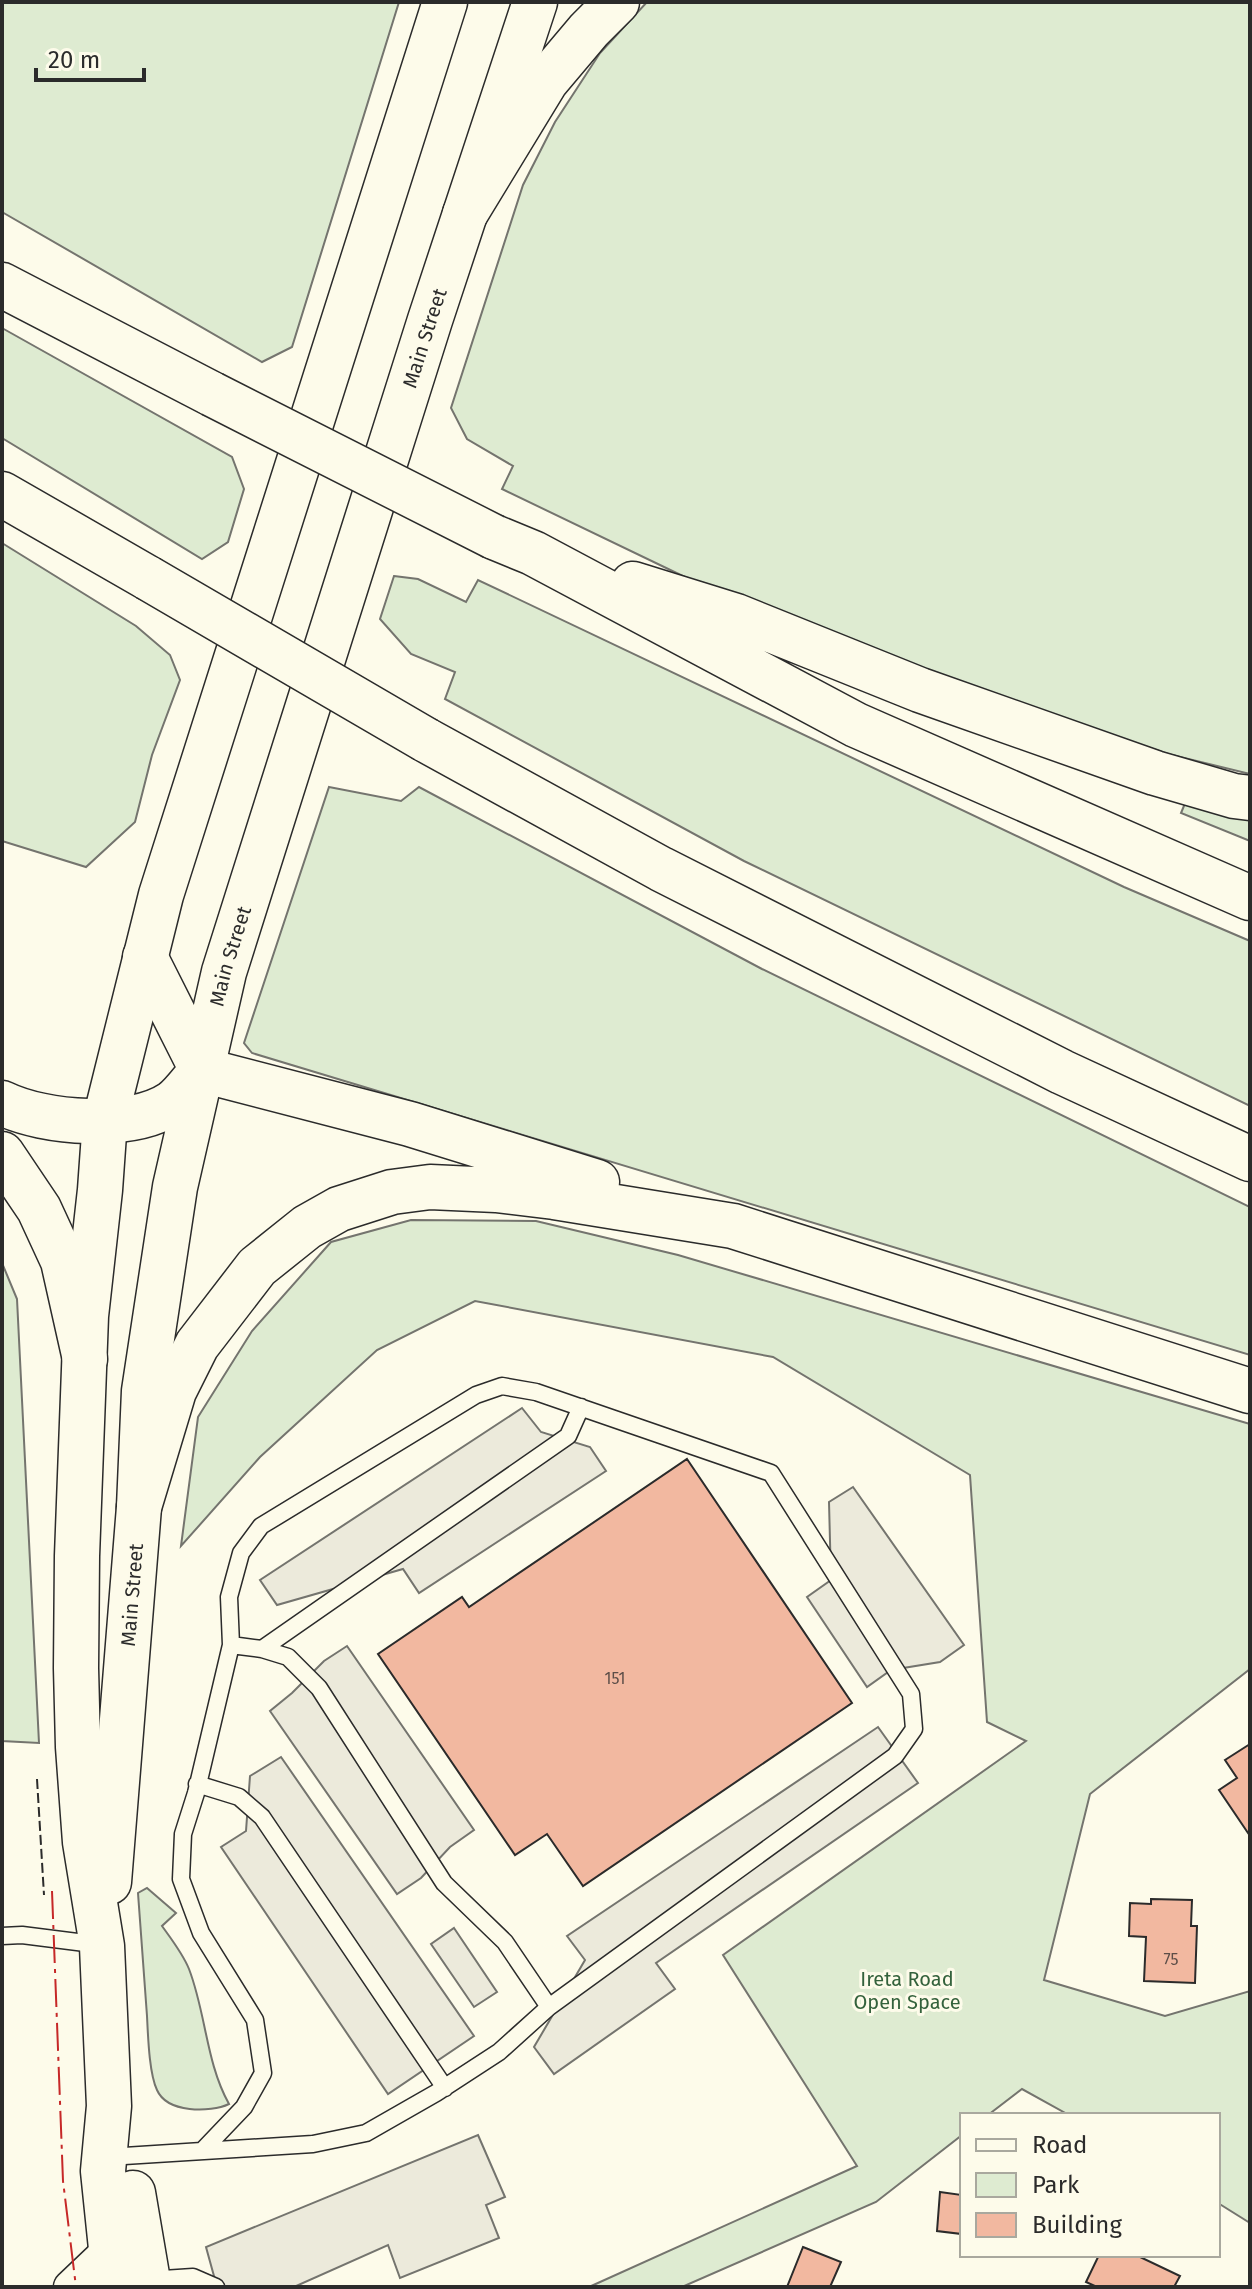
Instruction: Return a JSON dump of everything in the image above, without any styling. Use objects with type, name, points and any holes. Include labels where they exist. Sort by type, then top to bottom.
[{"type":"main road","name":"Main Street","points":[[131,2276],[103,2171],[109,2106],[102,1946],[85,1842],[78,1747],[77,1556],[85,1359],[105,1120],[161,895],[445,2]]},
{"type":"main road","name":"Main Street","points":[[102,1946],[139,1507],[144,1391],[175,1187],[224,972],[535,2]]},
{"type":"main road","points":[[465,214],[546,81],[617,2]]},
{"type":"main road","points":[[2,285],[513,545],[856,725],[1250,898]]},
{"type":"main road","points":[[2,494],[426,740],[661,869],[1034,1058],[1250,1159]]},
{"type":"main road","points":[[513,545],[736,616],[920,690],[1155,773],[1250,798]]},
{"type":"main road","points":[[145,957],[202,1070],[410,1124],[1250,1391]]},
{"type":"main road","points":[[2,1103],[52,1117],[105,1120],[143,1117],[174,1102],[202,1070]]},
{"type":"main road","points":[[2,1154],[39,1209],[63,1261],[85,1359]]},
{"type":"main road","points":[[139,1507],[174,1391],[197,1345],[257,1267],[307,1227],[339,1209],[392,1192],[430,1187],[525,1194],[733,1226]]},
{"type":"main road","name":"Main Street","points":[[109,2106],[129,2171],[131,2276]]},
{"type":"street","points":[[70,2287],[131,2276]]},
{"type":"lane","points":[[124,2156],[313,2144],[366,2133],[445,2088],[499,2052],[549,2007],[895,1756],[914,1729],[911,1694],[771,1473],[536,1392],[502,1386],[476,1395],[261,1526],[241,1553],[229,1597],[231,1645],[183,1834],[181,1879],[201,1933],[255,2020],[263,2073],[244,2107],[202,2151]]},
{"type":"lane","points":[[262,1649],[568,1436],[581,1407]]},
{"type":"lane","points":[[231,1645],[262,1649],[288,1657],[319,1688],[444,1883],[505,1942],[549,2007]]},
{"type":"lane","points":[[197,1784],[239,1797],[262,1817],[445,2088]]},
{"type":"lane","points":[[2,1936],[22,1935],[102,1946]]},
{"type":"lane","points":[[131,2276],[193,2277],[216,2287]]},
{"type":"green space","points":[[2,2],[399,2],[292,347],[262,362],[2,212]]},
{"type":"green space","points":[[647,2],[1250,2],[1250,774],[1168,754],[806,627],[687,578],[502,489],[513,466],[467,439],[451,408],[523,185],[555,122],[600,53]]},
{"type":"green space","points":[[2,328],[232,457],[244,489],[228,542],[202,559],[2,438]]},
{"type":"green space","points":[[2,543],[136,626],[170,655],[180,680],[152,755],[135,822],[86,867],[2,841]]},
{"type":"green space","points":[[394,576],[418,579],[466,602],[478,580],[1124,887],[1250,941],[1250,1106],[744,861],[445,699],[455,672],[411,654],[380,619]]},
{"type":"green space","points":[[329,787],[401,801],[419,787],[762,969],[1250,1207],[1250,1355],[252,1053],[244,1043]]},
{"type":"green space","points":[[1186,801],[1250,814],[1250,841],[1181,813]]},
{"type":"green space","name":"Ireta Road Open Space","points":[[411,1220],[536,1221],[678,1255],[1250,1424],[1250,1669],[1090,1794],[1044,1980],[1165,2016],[1250,1991],[1250,2223],[1220,2204],[1220,2113],[1065,2113],[1022,2089],[991,2113],[960,2113],[960,2137],[876,2202],[682,2287],[589,2287],[857,2166],[723,1955],[1026,1741],[987,1722],[970,1475],[773,1357],[475,1301],[377,1350],[260,1457],[181,1546],[198,1417],[252,1331],[331,1242]]},
{"type":"green space","points":[[2,1263],[17,1299],[39,1743],[2,1741]]},
{"type":"green space","points":[[147,1888],[176,1913],[162,1926],[184,1958],[195,1986],[215,2072],[229,2104],[221,2107],[201,2110],[179,2107],[162,2098],[154,2083],[149,2054],[138,1893]]},
{"type":"shaded area","points":[[522,1408],[541,1432],[590,1447],[606,1471],[419,1593],[403,1569],[277,1605],[260,1580]]},
{"type":"shaded area","points":[[853,1487],[964,1645],[940,1662],[891,1670],[867,1687],[807,1597],[831,1580],[829,1502]]},
{"type":"shaded area","points":[[347,1646],[474,1830],[450,1847],[421,1878],[397,1894],[270,1711],[324,1661]]},
{"type":"shaded area","points":[[878,1727],[918,1783],[656,1963],[675,1989],[554,2074],[534,2047],[585,1960],[567,1936]]},
{"type":"shaded area","points":[[281,1757],[474,2036],[388,2094],[221,1847],[246,1831],[250,1776]]},
{"type":"shaded area","points":[[454,1928],[497,1992],[474,2007],[431,1944]]},
{"type":"shaded area","points":[[478,2135],[505,2197],[486,2205],[499,2238],[400,2278],[388,2245],[294,2287],[217,2287],[206,2247]]},
{"type":"building","points":[[687,1459],[852,1703],[583,1886],[547,1834],[515,1855],[378,1654],[462,1597],[469,1607]]},
{"type":"building","points":[[1250,1744],[1248,1833],[1219,1790],[1237,1778],[1225,1760]]},
{"type":"building","points":[[1151,1899],[1192,1900],[1191,1926],[1197,1926],[1195,1983],[1144,1981],[1146,1937],[1129,1936],[1130,1903],[1151,1904]]},
{"type":"building","points":[[940,2192],[960,2195],[960,2234],[937,2231]]},
{"type":"building","points":[[803,2247],[841,2262],[830,2287],[787,2287]]},
{"type":"building","points":[[1098,2257],[1140,2257],[1180,2276],[1174,2287],[1097,2287],[1086,2282]]},
{"type":"fence","points":[[37,1779],[44,1895]]},
{"type":"power","points":[[52,1891],[63,2181],[76,2287]]}]
